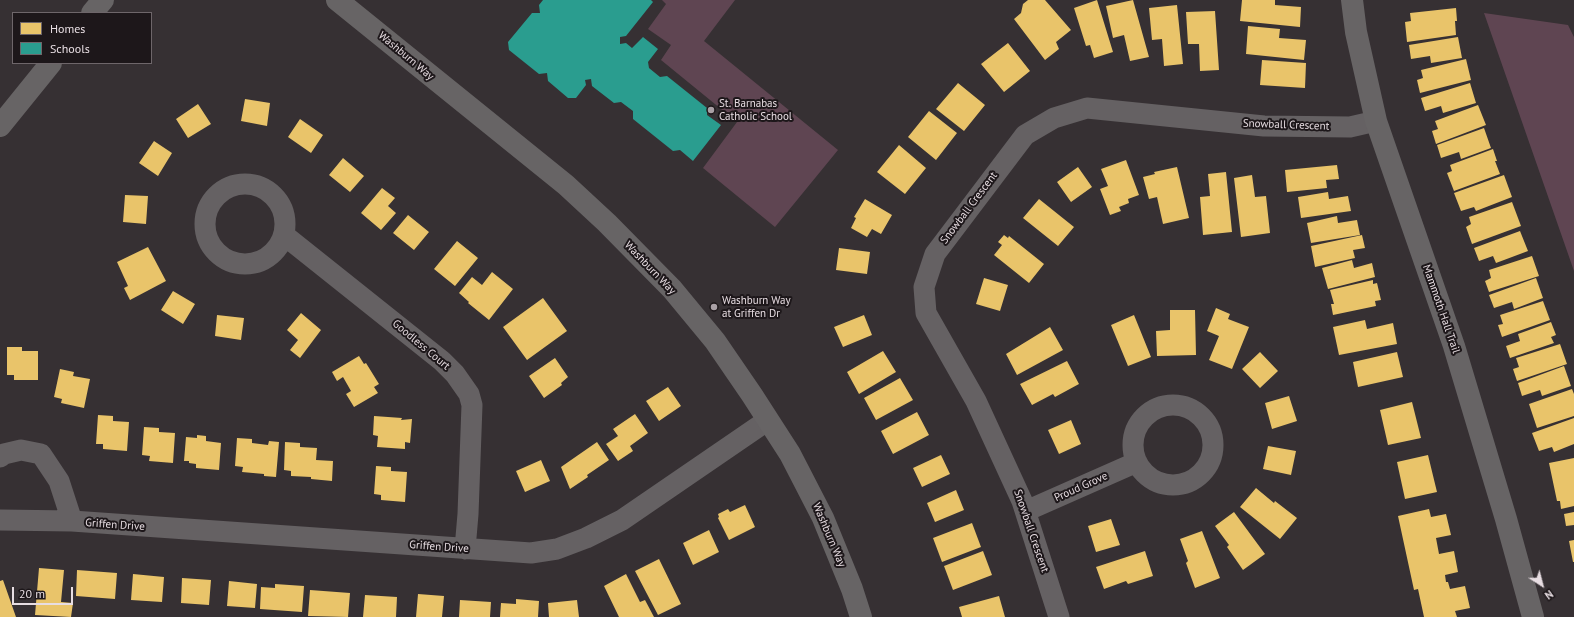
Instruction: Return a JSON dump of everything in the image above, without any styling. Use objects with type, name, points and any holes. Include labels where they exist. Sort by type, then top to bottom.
[{"type":"street","points":[[93,12],[103,0]]},
{"type":"street","name":"Washburn Way","points":[[337,0],[566,185],[607,223],[672,290],[704,327],[790,454],[823,518],[852,589],[861,617]]},
{"type":"street","name":"Mammoth Hall Trail","points":[[1352,0],[1356,32],[1376,121],[1454,346],[1506,519],[1533,617]]},
{"type":"street","points":[[0,126],[50,64]]},
{"type":"street","name":"Snowball Crescent","points":[[1059,617],[1026,511],[976,401],[926,313],[924,288],[935,254],[1025,135],[1054,118],[1087,108],[1264,126],[1350,127],[1376,121]]},
{"type":"street","name":"Goodless Court","points":[[284,235],[442,361],[455,374],[469,394],[472,405],[468,514],[464,549]]},
{"type":"street","name":"Griffen Drive","points":[[0,520],[72,522],[531,553],[557,549],[586,538],[622,520],[768,420]]},
{"type":"street","name":"Griffen Drive","points":[[0,457],[4,454],[22,450],[41,454],[59,481],[72,522]]},
{"type":"street","name":"Proud Grove","points":[[1026,511],[1136,462]]},
{"type":"shaded area","points":[[662,0],[735,0],[704,41],[838,150],[775,227],[703,168],[737,122],[661,60],[671,45],[648,29],[666,4]]},
{"type":"shaded area","points":[[1484,13],[1568,25],[1574,37],[1574,271]]},
{"type":"building: Homes","points":[[1028,0],[1045,0],[1071,30],[1056,42],[1059,49],[1045,60],[1014,19],[1021,13],[1023,4]]},
{"type":"building: Homes","points":[[1097,0],[1113,52],[1094,58],[1090,45],[1086,46],[1074,8]]},
{"type":"building: Homes","points":[[1133,0],[1149,57],[1130,61],[1124,35],[1113,38],[1106,6]]},
{"type":"building: Homes","points":[[1242,0],[1275,0],[1275,5],[1301,7],[1300,27],[1240,21]]},
{"type":"building: Homes","points":[[1177,5],[1183,64],[1164,66],[1162,39],[1152,40],[1149,8]]},
{"type":"building: Homes","points":[[1456,8],[1456,35],[1407,42],[1405,22],[1411,21],[1410,13]]},
{"type":"building: Homes","points":[[1215,11],[1219,70],[1200,71],[1199,44],[1188,44],[1186,12]]},
{"type":"building: Homes","points":[[1248,26],[1280,29],[1279,38],[1306,40],[1304,60],[1246,54]]},
{"type":"building: Homes","points":[[1458,37],[1462,58],[1431,63],[1430,56],[1411,59],[1409,45]]},
{"type":"building: Homes","points":[[1008,43],[1030,71],[1004,92],[981,64]]},
{"type":"building: Homes","points":[[1466,59],[1471,80],[1420,93],[1417,80],[1423,78],[1421,70]]},
{"type":"building: Homes","points":[[1262,60],[1306,63],[1305,88],[1260,85]]},
{"type":"building: Homes","points":[[958,83],[985,105],[964,131],[936,109]]},
{"type":"building: Homes","points":[[1470,83],[1476,103],[1443,113],[1441,106],[1425,111],[1421,98]]},
{"type":"building: Homes","points":[[245,99],[270,103],[267,126],[241,121]]},
{"type":"building: Homes","points":[[198,104],[211,124],[188,138],[176,119]]},
{"type":"building: Homes","points":[[1478,105],[1486,125],[1436,144],[1432,131],[1438,129],[1435,121]]},
{"type":"building: Homes","points":[[929,111],[957,133],[936,160],[908,137]]},
{"type":"building: Homes","points":[[300,119],[323,135],[311,153],[288,137]]},
{"type":"building: Homes","points":[[1484,128],[1491,148],[1461,159],[1459,152],[1441,158],[1437,145]]},
{"type":"building: Homes","points":[[154,141],[172,153],[158,176],[139,163]]},
{"type":"building: Homes","points":[[899,145],[926,168],[905,194],[877,172]]},
{"type":"building: Homes","points":[[1493,149],[1497,161],[1495,161],[1500,174],[1454,191],[1447,173],[1452,171],[1450,165]]},
{"type":"building: Homes","points":[[343,158],[364,176],[350,192],[329,175]]},
{"type":"building: Homes","points":[[1126,160],[1139,195],[1128,199],[1129,203],[1119,207],[1121,211],[1110,215],[1100,189],[1108,186],[1101,169]]},
{"type":"building: Homes","points":[[1337,165],[1339,179],[1326,180],[1327,188],[1287,192],[1285,170]]},
{"type":"building: Homes","points":[[1078,167],[1092,187],[1071,202],[1057,182]]},
{"type":"building: Homes","points":[[1177,167],[1189,218],[1163,224],[1157,197],[1149,199],[1143,177],[1155,174],[1154,172]]},
{"type":"building: Homes","points":[[1226,172],[1232,232],[1203,235],[1200,197],[1210,196],[1208,174]]},
{"type":"building: Homes","points":[[1252,175],[1255,197],[1266,196],[1270,233],[1241,237],[1234,178]]},
{"type":"building: Homes","points":[[1504,175],[1512,197],[1476,211],[1474,207],[1461,211],[1454,193]]},
{"type":"building: Homes","points":[[382,188],[395,198],[388,206],[396,213],[381,230],[361,213]]},
{"type":"building: Homes","points":[[1328,192],[1329,199],[1348,196],[1351,211],[1301,218],[1298,197]]},
{"type":"building: Homes","points":[[125,195],[148,196],[146,224],[123,222]]},
{"type":"building: Homes","points":[[865,199],[892,215],[881,234],[872,229],[867,237],[851,228],[856,218],[854,217]]},
{"type":"building: Homes","points":[[1039,199],[1074,227],[1058,246],[1023,218]]},
{"type":"building: Homes","points":[[1512,202],[1521,226],[1472,244],[1466,227],[1471,224],[1469,217]]},
{"type":"building: Homes","points":[[408,215],[429,232],[414,250],[393,233]]},
{"type":"building: Homes","points":[[1337,216],[1338,223],[1357,220],[1360,235],[1311,243],[1307,223]]},
{"type":"building: Homes","points":[[1520,231],[1528,251],[1496,263],[1493,256],[1479,261],[1474,248]]},
{"type":"building: Homes","points":[[1004,235],[1008,238],[1009,236],[1044,264],[1029,283],[994,255],[1002,245],[998,242]]},
{"type":"building: Homes","points":[[1362,235],[1365,248],[1353,250],[1355,258],[1315,267],[1311,246]]},
{"type":"building: Homes","points":[[457,241],[478,258],[455,286],[434,269]]},
{"type":"building: Homes","points":[[148,247],[166,281],[130,300],[124,288],[128,286],[117,262]]},
{"type":"building: Homes","points":[[839,248],[870,252],[867,274],[836,270]]},
{"type":"building: Homes","points":[[1532,256],[1539,276],[1489,292],[1485,281],[1491,278],[1489,270]]},
{"type":"building: Homes","points":[[1352,260],[1354,268],[1372,263],[1375,277],[1328,289],[1322,268]]},
{"type":"building: Homes","points":[[492,272],[513,289],[489,320],[468,303],[469,302],[459,293],[472,277],[482,285]]},
{"type":"building: Homes","points":[[984,278],[1008,285],[1000,311],[976,304]]},
{"type":"building: Homes","points":[[1536,278],[1543,298],[1514,309],[1512,302],[1494,308],[1489,295]]},
{"type":"building: Homes","points":[[1373,280],[1373,284],[1377,283],[1381,300],[1375,301],[1376,306],[1333,315],[1331,304],[1334,304],[1330,290]]},
{"type":"building: Homes","points":[[173,291],[195,304],[183,324],[161,310]]},
{"type":"building: Homes","points":[[543,298],[567,331],[527,360],[503,327]]},
{"type":"building: Homes","points":[[1543,301],[1550,320],[1502,337],[1498,325],[1503,324],[1500,315]]},
{"type":"building: Homes","points":[[1216,308],[1230,314],[1228,319],[1249,327],[1232,369],[1209,360],[1219,336],[1207,331]]},
{"type":"building: Homes","points":[[1170,310],[1195,310],[1196,355],[1157,356],[1156,331],[1170,330]]},
{"type":"building: Homes","points":[[301,313],[321,330],[300,358],[290,350],[298,340],[287,330]]},
{"type":"building: Homes","points":[[217,315],[244,318],[241,340],[215,336]]},
{"type":"building: Homes","points":[[864,315],[872,335],[843,347],[834,327]]},
{"type":"building: Homes","points":[[1134,315],[1151,357],[1128,366],[1111,325]]},
{"type":"building: Homes","points":[[1365,320],[1367,329],[1393,323],[1397,344],[1339,355],[1333,327]]},
{"type":"building: Homes","points":[[1551,322],[1556,335],[1551,337],[1554,343],[1510,358],[1506,346],[1520,341],[1518,334]]},
{"type":"building: Homes","points":[[1050,327],[1063,350],[1017,375],[1006,354]]},
{"type":"building: Homes","points":[[1560,344],[1567,364],[1517,381],[1513,369],[1519,367],[1516,358]]},
{"type":"building: Homes","points":[[7,347],[22,347],[22,351],[38,351],[38,380],[14,380],[14,375],[7,375]]},
{"type":"building: Homes","points":[[883,351],[896,372],[859,394],[847,372]]},
{"type":"building: Homes","points":[[1260,352],[1278,371],[1260,388],[1242,369]]},
{"type":"building: Homes","points":[[1397,352],[1403,377],[1358,387],[1353,362]]},
{"type":"building: Homes","points":[[359,356],[364,364],[366,363],[379,384],[374,387],[378,393],[354,407],[346,394],[351,391],[343,377],[337,381],[332,372]]},
{"type":"building: Homes","points":[[555,358],[568,377],[561,383],[562,385],[544,398],[529,376]]},
{"type":"building: Homes","points":[[1067,361],[1079,384],[1055,397],[1053,394],[1032,405],[1020,384]]},
{"type":"building: Homes","points":[[1564,366],[1571,386],[1542,396],[1540,390],[1522,396],[1518,383]]},
{"type":"building: Homes","points":[[60,369],[74,372],[73,376],[90,379],[84,408],[61,403],[62,399],[54,397]]},
{"type":"building: Homes","points":[[900,378],[913,400],[876,420],[864,398]]},
{"type":"building: Homes","points":[[668,387],[681,406],[659,421],[646,401]]},
{"type":"building: Homes","points":[[1572,389],[1574,394],[1574,416],[1537,428],[1529,404]]},
{"type":"building: Homes","points":[[1289,396],[1297,421],[1272,429],[1265,403]]},
{"type":"building: Homes","points":[[1412,402],[1421,438],[1388,445],[1380,410]]},
{"type":"building: Homes","points":[[917,412],[929,435],[893,454],[881,431]]},
{"type":"building: Homes","points":[[635,414],[648,433],[630,446],[633,451],[618,461],[606,444],[618,436],[613,429]]},
{"type":"building: Homes","points":[[98,415],[113,416],[113,421],[129,422],[127,451],[103,449],[103,444],[96,444]]},
{"type":"building: Homes","points":[[374,416],[402,418],[401,420],[412,419],[410,443],[405,442],[405,449],[377,447],[378,436],[373,435]]},
{"type":"building: Homes","points":[[1574,418],[1574,444],[1554,452],[1552,447],[1539,451],[1532,433]]},
{"type":"building: Homes","points":[[1071,420],[1081,444],[1059,454],[1048,430]]},
{"type":"building: Homes","points":[[144,427],[159,428],[159,432],[175,433],[173,463],[149,461],[150,456],[142,455]]},
{"type":"building: Homes","points":[[197,435],[206,436],[206,441],[221,443],[219,470],[196,468],[196,464],[189,463],[189,461],[184,461],[186,437],[197,438]]},
{"type":"building: Homes","points":[[237,438],[252,439],[252,443],[268,445],[269,441],[279,442],[276,477],[264,476],[264,474],[242,472],[243,467],[235,466]]},
{"type":"building: Homes","points":[[285,442],[300,443],[300,447],[317,448],[316,460],[333,461],[332,481],[311,479],[311,477],[291,476],[291,471],[284,470]]},
{"type":"building: Homes","points":[[597,442],[609,460],[570,489],[561,467]]},
{"type":"building: Homes","points":[[1268,446],[1296,451],[1291,475],[1263,469]]},
{"type":"building: Homes","points":[[941,455],[950,474],[922,487],[913,468]]},
{"type":"building: Homes","points":[[1428,455],[1437,492],[1405,499],[1397,462]]},
{"type":"building: Homes","points":[[1574,458],[1574,506],[1561,509],[1560,501],[1557,501],[1549,463]]},
{"type":"building: Homes","points":[[541,460],[550,481],[525,492],[516,471]]},
{"type":"building: Homes","points":[[376,466],[391,467],[391,471],[407,472],[405,502],[381,500],[381,495],[374,494]]},
{"type":"building: Homes","points":[[1256,488],[1274,503],[1275,501],[1297,518],[1280,539],[1240,507]]},
{"type":"building: Homes","points":[[956,490],[964,510],[935,522],[927,503]]},
{"type":"building: Homes","points":[[745,505],[755,527],[729,540],[718,518],[718,514],[728,509],[730,512]]},
{"type":"building: Homes","points":[[1429,509],[1431,517],[1446,514],[1451,535],[1436,538],[1439,554],[1454,551],[1458,572],[1445,575],[1446,582],[1448,582],[1450,589],[1465,586],[1470,608],[1455,611],[1457,617],[1424,617],[1418,589],[1414,590],[1398,516]]},
{"type":"building: Homes","points":[[1234,512],[1265,554],[1243,570],[1227,547],[1229,545],[1215,526]]},
{"type":"building: Homes","points":[[1574,512],[1574,525],[1566,526],[1564,514]]},
{"type":"building: Homes","points":[[1111,519],[1120,545],[1096,552],[1088,526]]},
{"type":"building: Homes","points":[[972,523],[981,547],[942,562],[933,538]]},
{"type":"building: Homes","points":[[709,530],[719,552],[693,565],[683,543]]},
{"type":"building: Homes","points":[[1202,531],[1220,578],[1195,588],[1186,563],[1188,561],[1180,539]]},
{"type":"building: Homes","points":[[1574,540],[1574,562],[1573,562],[1569,541]]},
{"type":"building: Homes","points":[[983,551],[992,575],[953,590],[944,566]]},
{"type":"building: Homes","points":[[1145,551],[1153,576],[1128,584],[1126,581],[1104,589],[1096,567]]},
{"type":"building: Homes","points":[[659,559],[681,604],[658,615],[635,571]]},
{"type":"building: Homes","points":[[39,568],[64,570],[61,602],[73,603],[71,617],[35,615]]},
{"type":"building: Homes","points":[[77,570],[117,573],[115,599],[76,596]]},
{"type":"building: Homes","points":[[133,574],[164,577],[162,602],[131,600]]},
{"type":"building: Homes","points":[[626,574],[640,602],[645,600],[654,617],[619,617],[604,586]]},
{"type":"building: Homes","points":[[182,578],[211,580],[209,605],[181,603]]},
{"type":"building: Homes","points":[[3,580],[16,617],[0,617],[0,581]]},
{"type":"building: Homes","points":[[229,581],[257,584],[255,608],[227,606]]},
{"type":"building: Homes","points":[[275,584],[304,586],[302,612],[260,609],[261,587],[275,588]]},
{"type":"building: Homes","points":[[310,590],[350,593],[348,617],[308,616]]},
{"type":"building: Homes","points":[[418,594],[444,596],[442,617],[416,617]]},
{"type":"building: Homes","points":[[365,595],[397,597],[396,617],[363,617]]},
{"type":"building: Homes","points":[[999,596],[1005,617],[962,617],[959,607]]},
{"type":"building: Homes","points":[[516,599],[539,601],[538,617],[500,617],[501,603],[516,604]]},
{"type":"building: Homes","points":[[460,600],[491,602],[490,617],[459,617]]},
{"type":"building: Homes","points":[[577,600],[579,617],[549,617],[548,603]]},
{"type":"building: Schools","points":[[543,0],[651,0],[653,2],[626,36],[620,37],[620,44],[626,43],[632,48],[643,37],[658,49],[648,62],[649,68],[660,77],[667,76],[707,108],[707,115],[721,125],[693,161],[680,150],[673,151],[633,119],[633,111],[621,102],[614,103],[592,86],[591,79],[585,80],[586,85],[576,98],[568,98],[548,81],[547,73],[539,74],[509,50],[508,42],[532,13],[540,13],[539,5]]},
{"type":"place","name":"St. Barnabas Catholic School","points":[[711,110]]},
{"type":"place","name":"Washburn Way at Griffen Dr","points":[[714,307]]}]
